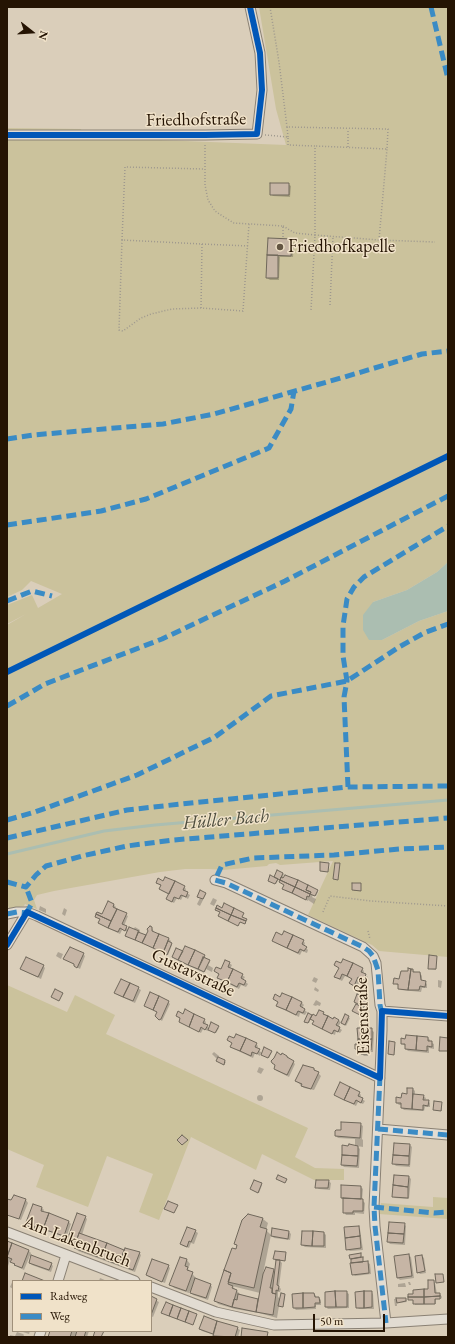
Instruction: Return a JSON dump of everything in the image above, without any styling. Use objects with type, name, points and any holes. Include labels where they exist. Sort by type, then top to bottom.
[{"type":"street","name":"Friedhofstraße","points":[[7,135],[257,134],[262,90],[260,53],[250,7]]},
{"type":"street","name":"Eisenstraße","points":[[215,880],[226,883],[363,947],[373,956],[378,970],[380,1005],[382,1011],[374,1207],[386,1323]]},
{"type":"street","points":[[7,914],[27,912]]},
{"type":"street","points":[[7,945],[27,912]]},
{"type":"street","name":"Gustavstraße","points":[[27,912],[380,1078]]},
{"type":"street","points":[[382,1011],[448,1016]]},
{"type":"street","points":[[378,1129],[448,1135]]},
{"type":"street","name":"Am Lakenbruch","points":[[7,1232],[132,1280]]},
{"type":"street","points":[[58,1280],[66,1255]]},
{"type":"street","points":[[152,1287],[216,1312],[274,1325],[386,1323],[448,1319]]},
{"type":"path","points":[[270,7],[279,62],[288,145],[387,149]]},
{"type":"path","points":[[287,127],[388,129],[380,240]]},
{"type":"path","points":[[348,128],[348,147]]},
{"type":"path","points":[[257,134],[288,137]]},
{"type":"path","points":[[205,135],[204,169],[208,200],[215,211],[234,223],[283,226],[295,233],[315,235],[380,240],[435,242]]},
{"type":"path","points":[[311,310],[315,235],[315,146]]},
{"type":"path","points":[[204,169],[124,167],[119,330],[123,331],[141,318],[151,314],[172,309],[201,308],[243,311],[249,224]]},
{"type":"path","points":[[282,239],[283,226]]},
{"type":"path","points":[[330,305],[333,236]]},
{"type":"path","points":[[122,240],[248,246]]},
{"type":"path","points":[[201,308],[202,244]]},
{"type":"path","points":[[323,912],[330,896],[371,901],[448,906]]},
{"type":"shaded area","points":[[259,7],[448,7],[448,562],[437,572],[407,590],[373,602],[382,640],[419,621],[448,611],[448,957],[379,951],[372,945],[308,915],[333,861],[280,865],[276,863],[269,864],[267,866],[223,870],[185,869],[160,872],[37,895],[34,900],[37,909],[25,904],[24,906],[9,909],[7,905],[7,625],[26,614],[7,624],[7,605],[32,595],[38,608],[62,594],[31,581],[22,590],[7,597],[7,128],[81,129],[83,137],[286,145],[276,109]]},
{"type":"shaded area","points":[[448,562],[448,611],[419,621],[382,640],[369,640],[363,630],[363,615],[373,602],[407,590],[437,572]]},
{"type":"shaded area","points":[[7,985],[67,1012],[75,995],[115,1015],[106,1034],[308,1128],[295,1157],[315,1168],[344,1169],[344,1180],[314,1180],[262,1154],[256,1170],[191,1137],[159,1220],[139,1212],[153,1174],[107,1156],[88,1207],[36,1187],[44,1165],[7,1149]]},
{"type":"shaded area","points":[[433,1197],[448,1198],[448,1219],[379,1214],[381,1203],[433,1207]]},
{"type":"building","points":[[270,183],[289,183],[289,195],[270,195]]},
{"type":"building","name":"Friedhofkapelle","points":[[268,238],[292,239],[291,256],[267,255]]},
{"type":"building","points":[[267,255],[278,255],[278,278],[266,278]]},
{"type":"building","points":[[320,862],[329,863],[328,872],[320,871]]},
{"type":"building","points":[[335,863],[340,863],[338,880],[333,879]]},
{"type":"building","points":[[277,870],[283,873],[280,880],[274,877]]},
{"type":"building","points":[[270,875],[278,879],[275,884],[268,881]]},
{"type":"building","points":[[285,875],[298,880],[295,887],[280,880],[281,877],[283,878]]},
{"type":"building","points":[[165,877],[175,881],[169,894],[159,889],[161,885],[156,883],[158,878],[163,881]]},
{"type":"building","points":[[280,880],[295,887],[292,893],[282,889],[284,885],[279,882]]},
{"type":"building","points":[[298,880],[308,885],[306,890],[311,892],[310,894],[295,887]]},
{"type":"building","points":[[175,881],[185,886],[183,890],[188,892],[186,897],[181,895],[179,899],[174,897],[172,902],[166,899]]},
{"type":"building","points":[[352,883],[361,883],[361,891],[352,890]]},
{"type":"building","points":[[308,885],[318,890],[315,896],[306,890]]},
{"type":"building","points":[[295,887],[310,894],[309,897],[307,896],[306,900],[292,893]]},
{"type":"building","points":[[200,890],[206,893],[203,899],[197,897]]},
{"type":"building","points":[[108,901],[114,904],[113,907],[117,909],[111,921],[96,914],[97,912],[102,914]]},
{"type":"building","points":[[224,903],[234,908],[231,915],[216,908],[217,905],[222,908]]},
{"type":"building","points":[[216,908],[231,915],[228,921],[218,916],[220,912],[215,910]]},
{"type":"building","points":[[234,908],[244,913],[242,917],[247,919],[246,921],[231,915]]},
{"type":"building","points":[[117,909],[127,913],[122,924],[127,926],[125,931],[120,928],[118,932],[108,928]]},
{"type":"building","points":[[96,914],[111,921],[108,928],[98,923],[100,919],[95,917]]},
{"type":"building","points":[[231,915],[246,921],[245,924],[240,922],[238,926],[228,921]]},
{"type":"building","points":[[150,926],[152,927],[152,931],[159,934],[153,948],[142,943],[148,931],[147,929]]},
{"type":"building","points":[[129,927],[139,931],[135,940],[125,936]]},
{"type":"building","points":[[284,931],[293,935],[287,948],[272,941],[276,932],[282,935]]},
{"type":"building","points":[[138,932],[146,935],[142,943],[135,940]]},
{"type":"building","points":[[159,934],[169,938],[163,953],[153,948]]},
{"type":"building","points":[[293,935],[304,940],[302,944],[307,947],[304,951],[300,949],[298,953],[287,948]]},
{"type":"building","points":[[168,941],[172,943],[167,955],[163,953]]},
{"type":"building","points":[[185,946],[195,950],[188,965],[178,960]]},
{"type":"building","points":[[70,947],[84,953],[77,968],[74,964],[63,959]]},
{"type":"building","points":[[176,948],[183,951],[178,960],[172,957]]},
{"type":"building","points":[[195,950],[205,955],[198,969],[188,965]]},
{"type":"building","points":[[429,955],[437,956],[436,969],[428,969]]},
{"type":"building","points":[[26,957],[44,965],[38,977],[20,969]]},
{"type":"building","points":[[203,957],[210,960],[204,972],[198,969]]},
{"type":"building","points":[[343,959],[353,963],[347,976],[342,974],[340,979],[334,977],[339,968],[334,965],[336,961],[341,963]]},
{"type":"building","points":[[225,960],[230,962],[228,967],[233,969],[227,982],[217,978],[219,974],[214,971],[216,967],[221,969]]},
{"type":"building","points":[[353,963],[363,968],[361,972],[366,974],[364,980],[358,977],[354,986],[349,983],[352,979],[347,976]]},
{"type":"building","points":[[408,968],[411,969],[408,990],[398,989],[398,984],[393,984],[394,978],[399,979],[401,971],[408,971]]},
{"type":"building","points":[[233,969],[243,974],[241,978],[246,981],[244,985],[239,983],[237,987],[227,982]]},
{"type":"building","points":[[411,969],[413,969],[413,972],[420,972],[421,980],[426,981],[425,987],[420,986],[419,990],[408,990]]},
{"type":"building","points":[[121,979],[130,983],[123,997],[114,993]]},
{"type":"building","points":[[130,983],[139,987],[133,1001],[123,997]]},
{"type":"building","points":[[55,989],[63,993],[59,1001],[51,997]]},
{"type":"building","points":[[150,992],[159,996],[153,1010],[144,1006]]},
{"type":"building","points":[[282,993],[292,997],[286,1010],[276,1006],[278,1002],[273,999],[275,994],[280,997]]},
{"type":"building","points":[[357,994],[368,999],[364,1007],[354,1002]]},
{"type":"building","points":[[159,996],[169,1001],[161,1019],[159,1020],[155,1016],[157,1012],[153,1010]]},
{"type":"building","points":[[292,997],[302,1002],[300,1006],[305,1009],[303,1013],[298,1011],[296,1015],[286,1010]]},
{"type":"building","points":[[356,1004],[364,1008],[360,1015],[352,1011]]},
{"type":"building","points":[[185,1009],[194,1014],[189,1027],[179,1022],[180,1018],[176,1016],[178,1011],[183,1014]]},
{"type":"building","points":[[319,1010],[328,1016],[322,1029],[312,1024],[314,1021],[310,1019],[313,1014],[316,1016]]},
{"type":"building","points":[[308,1013],[312,1015],[308,1023],[304,1022]]},
{"type":"building","points":[[194,1014],[205,1019],[203,1023],[208,1025],[205,1030],[201,1027],[199,1032],[189,1027]]},
{"type":"building","points":[[345,1014],[349,1016],[345,1025],[341,1023]]},
{"type":"building","points":[[328,1016],[339,1020],[336,1025],[340,1027],[338,1032],[334,1030],[332,1034],[322,1029]]},
{"type":"building","points":[[211,1022],[219,1026],[215,1033],[208,1030]]},
{"type":"building","points":[[363,1024],[368,1024],[368,1028],[372,1028],[372,1039],[358,1039],[357,1028],[363,1028]]},
{"type":"building","points":[[236,1034],[246,1038],[240,1051],[230,1047],[232,1043],[227,1040],[229,1036],[234,1038]]},
{"type":"building","points":[[406,1035],[417,1036],[416,1050],[405,1049],[405,1044],[401,1044],[401,1038],[405,1039]]},
{"type":"building","points":[[417,1036],[428,1037],[428,1041],[432,1041],[432,1047],[427,1046],[427,1051],[416,1050]]},
{"type":"building","points":[[440,1037],[448,1038],[448,1051],[439,1051]]},
{"type":"building","points":[[246,1038],[257,1043],[255,1047],[260,1049],[257,1054],[252,1052],[251,1056],[240,1051]]},
{"type":"building","points":[[358,1039],[372,1039],[371,1050],[367,1050],[367,1054],[361,1054],[361,1050],[355,1049],[355,1044],[357,1044]]},
{"type":"building","points":[[389,1041],[395,1042],[394,1055],[388,1054]]},
{"type":"building","points":[[264,1047],[272,1051],[268,1058],[261,1055]]},
{"type":"building","points":[[277,1052],[281,1055],[282,1053],[294,1061],[287,1075],[274,1069],[275,1065],[271,1061]]},
{"type":"building","points":[[218,1057],[225,1060],[224,1065],[216,1061]]},
{"type":"building","points":[[303,1065],[314,1068],[314,1070],[319,1072],[311,1089],[301,1086],[302,1084],[295,1081]]},
{"type":"building","points":[[340,1082],[350,1087],[344,1100],[334,1095]]},
{"type":"building","points":[[350,1087],[360,1092],[358,1096],[363,1098],[361,1103],[356,1100],[354,1104],[344,1100]]},
{"type":"building","points":[[407,1088],[413,1088],[412,1109],[401,1108],[401,1103],[396,1103],[396,1097],[401,1098],[402,1093],[407,1094]]},
{"type":"building","points":[[413,1094],[424,1095],[423,1100],[429,1100],[428,1106],[423,1105],[423,1110],[412,1109]]},
{"type":"building","points":[[434,1101],[442,1102],[441,1111],[433,1110]]},
{"type":"building","points":[[341,1122],[361,1123],[360,1138],[335,1136],[336,1130],[341,1130]]},
{"type":"building","points":[[182,1135],[188,1140],[182,1145],[177,1140]]},
{"type":"building","points":[[394,1143],[410,1144],[409,1156],[393,1155]]},
{"type":"building","points":[[349,1144],[358,1146],[358,1156],[342,1155],[342,1145],[348,1146]]},
{"type":"building","points":[[342,1155],[358,1156],[357,1166],[341,1165]]},
{"type":"building","points":[[393,1155],[409,1156],[409,1165],[392,1164]]},
{"type":"building","points":[[278,1175],[287,1179],[285,1183],[276,1179]]},
{"type":"building","points":[[394,1175],[409,1176],[408,1187],[393,1185]]},
{"type":"building","points":[[254,1180],[262,1183],[258,1193],[250,1189]]},
{"type":"building","points":[[316,1180],[329,1180],[328,1188],[315,1188]]},
{"type":"building","points":[[341,1185],[361,1186],[361,1199],[341,1198]]},
{"type":"building","points":[[393,1185],[408,1187],[408,1198],[392,1197]]},
{"type":"building","points":[[14,1195],[26,1199],[19,1219],[7,1215],[7,1199],[11,1200]]},
{"type":"building","points":[[343,1198],[363,1199],[363,1211],[343,1213]]},
{"type":"building","points":[[168,1201],[178,1205],[174,1213],[164,1209]]},
{"type":"building","points":[[33,1204],[42,1207],[41,1211],[49,1213],[43,1229],[35,1226],[34,1229],[25,1225]]},
{"type":"building","points":[[49,1213],[69,1221],[64,1236],[43,1229]]},
{"type":"building","points":[[77,1213],[86,1216],[74,1246],[66,1243]]},
{"type":"building","points":[[248,1214],[263,1218],[260,1227],[267,1229],[254,1288],[228,1282],[231,1273],[224,1270],[232,1248],[236,1249],[237,1245],[234,1244],[242,1220]]},
{"type":"building","points":[[389,1222],[405,1223],[404,1234],[388,1233]]},
{"type":"building","points":[[359,1226],[360,1236],[345,1238],[344,1227]]},
{"type":"building","points":[[187,1227],[196,1230],[187,1247],[180,1244]]},
{"type":"building","points":[[272,1228],[289,1231],[288,1239],[271,1236]]},
{"type":"building","points":[[302,1231],[313,1231],[312,1246],[301,1245]]},
{"type":"building","points":[[313,1231],[324,1232],[324,1246],[312,1246]]},
{"type":"building","points":[[79,1233],[107,1243],[101,1258],[74,1248]]},
{"type":"building","points":[[388,1233],[404,1234],[403,1243],[387,1242]]},
{"type":"building","points":[[360,1236],[361,1248],[346,1250],[345,1238]]},
{"type":"building","points":[[7,1241],[12,1243],[7,1257]]},
{"type":"building","points":[[12,1243],[29,1250],[22,1268],[14,1265],[15,1264],[10,1262],[12,1259],[7,1257]]},
{"type":"building","points":[[107,1243],[124,1250],[119,1265],[101,1258]]},
{"type":"building","points":[[125,1248],[140,1252],[133,1270],[119,1265]]},
{"type":"building","points":[[275,1251],[286,1252],[285,1261],[273,1259]]},
{"type":"building","points":[[361,1253],[361,1257],[350,1259],[349,1255]]},
{"type":"building","points":[[409,1254],[412,1276],[397,1278],[394,1256]]},
{"type":"building","points":[[31,1255],[52,1263],[49,1270],[29,1263]]},
{"type":"building","points":[[422,1255],[425,1271],[417,1273],[415,1256]]},
{"type":"building","points":[[180,1257],[187,1259],[185,1266],[188,1267],[187,1270],[193,1272],[186,1291],[169,1285]]},
{"type":"building","points":[[363,1257],[363,1262],[351,1263],[351,1259]]},
{"type":"building","points":[[152,1259],[169,1265],[162,1282],[146,1275]]},
{"type":"building","points":[[276,1260],[280,1260],[277,1285],[279,1286],[278,1291],[276,1290],[276,1294],[272,1293]]},
{"type":"building","points":[[368,1261],[369,1273],[352,1275],[350,1263]]},
{"type":"building","points":[[266,1267],[274,1269],[270,1288],[272,1288],[272,1293],[276,1294],[273,1315],[256,1312],[263,1274]]},
{"type":"building","points":[[224,1270],[231,1273],[228,1284],[237,1290],[232,1307],[214,1301]]},
{"type":"building","points":[[25,1273],[42,1280],[22,1280]]},
{"type":"building","points":[[435,1274],[443,1274],[444,1282],[436,1283]]},
{"type":"building","points":[[195,1278],[211,1284],[206,1298],[190,1293]]},
{"type":"building","points":[[428,1280],[434,1280],[435,1293],[440,1293],[440,1296],[424,1297],[424,1289],[428,1289]]},
{"type":"building","points":[[424,1289],[424,1297],[408,1297],[408,1294],[413,1294],[413,1290]]},
{"type":"building","points":[[335,1291],[336,1307],[325,1307],[325,1292]]},
{"type":"building","points":[[335,1291],[347,1291],[347,1307],[336,1307]]},
{"type":"building","points":[[364,1291],[372,1291],[372,1307],[364,1308]]},
{"type":"building","points":[[364,1291],[364,1308],[356,1308],[355,1292]]},
{"type":"building","points":[[281,1293],[285,1294],[283,1307],[278,1306]]},
{"type":"building","points":[[303,1293],[303,1308],[293,1308],[292,1294]]},
{"type":"building","points":[[303,1293],[314,1293],[315,1297],[319,1297],[320,1303],[315,1303],[315,1307],[303,1308]]},
{"type":"building","points":[[238,1294],[258,1299],[256,1312],[232,1307],[234,1299],[237,1300]]},
{"type":"building","points":[[152,1296],[157,1299],[152,1312]]},
{"type":"building","points":[[440,1296],[440,1299],[435,1299],[435,1304],[424,1304],[424,1297]]},
{"type":"building","points":[[408,1297],[424,1297],[424,1304],[413,1304],[413,1300],[408,1300]]},
{"type":"building","points":[[396,1298],[406,1298],[406,1301],[397,1303]]},
{"type":"building","points":[[166,1302],[173,1305],[169,1316],[161,1313]]},
{"type":"building","points":[[173,1305],[181,1308],[177,1319],[169,1316]]},
{"type":"building","points":[[181,1308],[189,1311],[185,1322],[177,1319]]},
{"type":"building","points":[[189,1311],[197,1314],[193,1325],[185,1322]]},
{"type":"building","points":[[204,1316],[217,1321],[213,1334],[199,1329]]},
{"type":"building","points":[[217,1321],[238,1327],[235,1337],[213,1336]]},
{"type":"building","points":[[242,1328],[268,1332],[267,1337],[241,1337]]},
{"type":"building","points":[[50,1332],[72,1332],[70,1337],[48,1337]]},
{"type":"building","points":[[77,1332],[86,1332],[84,1337],[75,1337]]},
{"type":"building","points":[[95,1332],[104,1332],[101,1337],[93,1337]]},
{"type":"waterway","name":"Hüller Bach","points":[[7,854],[104,831],[155,825],[448,800]]},
{"type":"marked path","points":[[431,7],[448,79]]},
{"type":"marked path","points":[[7,439],[33,435],[163,424],[214,414],[422,354],[448,351]]},
{"type":"marked path","points":[[7,525],[101,511],[146,499],[269,448],[291,409],[294,391]]},
{"type":"marked path","points":[[7,706],[45,684],[162,639],[285,581],[448,496]]},
{"type":"marked path","points":[[348,787],[344,697],[347,681],[343,656],[343,626],[347,599],[354,587],[364,577],[448,526]]},
{"type":"marked path","points":[[7,601],[32,591],[52,596]]},
{"type":"marked path","points":[[7,820],[35,812],[137,775],[215,737],[271,696],[347,681],[399,647],[424,633],[448,624]]},
{"type":"marked path","points":[[7,838],[127,810],[348,787],[448,786]]},
{"type":"marked path","points":[[7,882],[26,887],[46,866],[127,846],[173,840],[448,818]]},
{"type":"marked path","points":[[382,1014],[378,970],[373,956],[369,951],[226,883],[215,880],[222,865],[253,858],[334,855],[399,849],[448,847]]},
{"type":"marked path","points":[[26,887],[32,903],[26,914]]},
{"type":"marked path","points":[[7,914],[17,912],[29,913]]},
{"type":"marked path","points":[[380,1076],[374,1207],[386,1323]]},
{"type":"marked path","points":[[378,1129],[448,1135]]},
{"type":"marked path","points":[[374,1207],[434,1213],[448,1212]]},
{"type":"cycle path","points":[[7,135],[257,134],[262,90],[260,53],[250,7]]},
{"type":"cycle path","points":[[7,672],[448,456]]},
{"type":"cycle path","points":[[7,945],[27,912],[380,1078],[382,1011],[448,1016]]},
{"type":"place","name":"Friedhofkapelle","points":[[280,247]]}]
